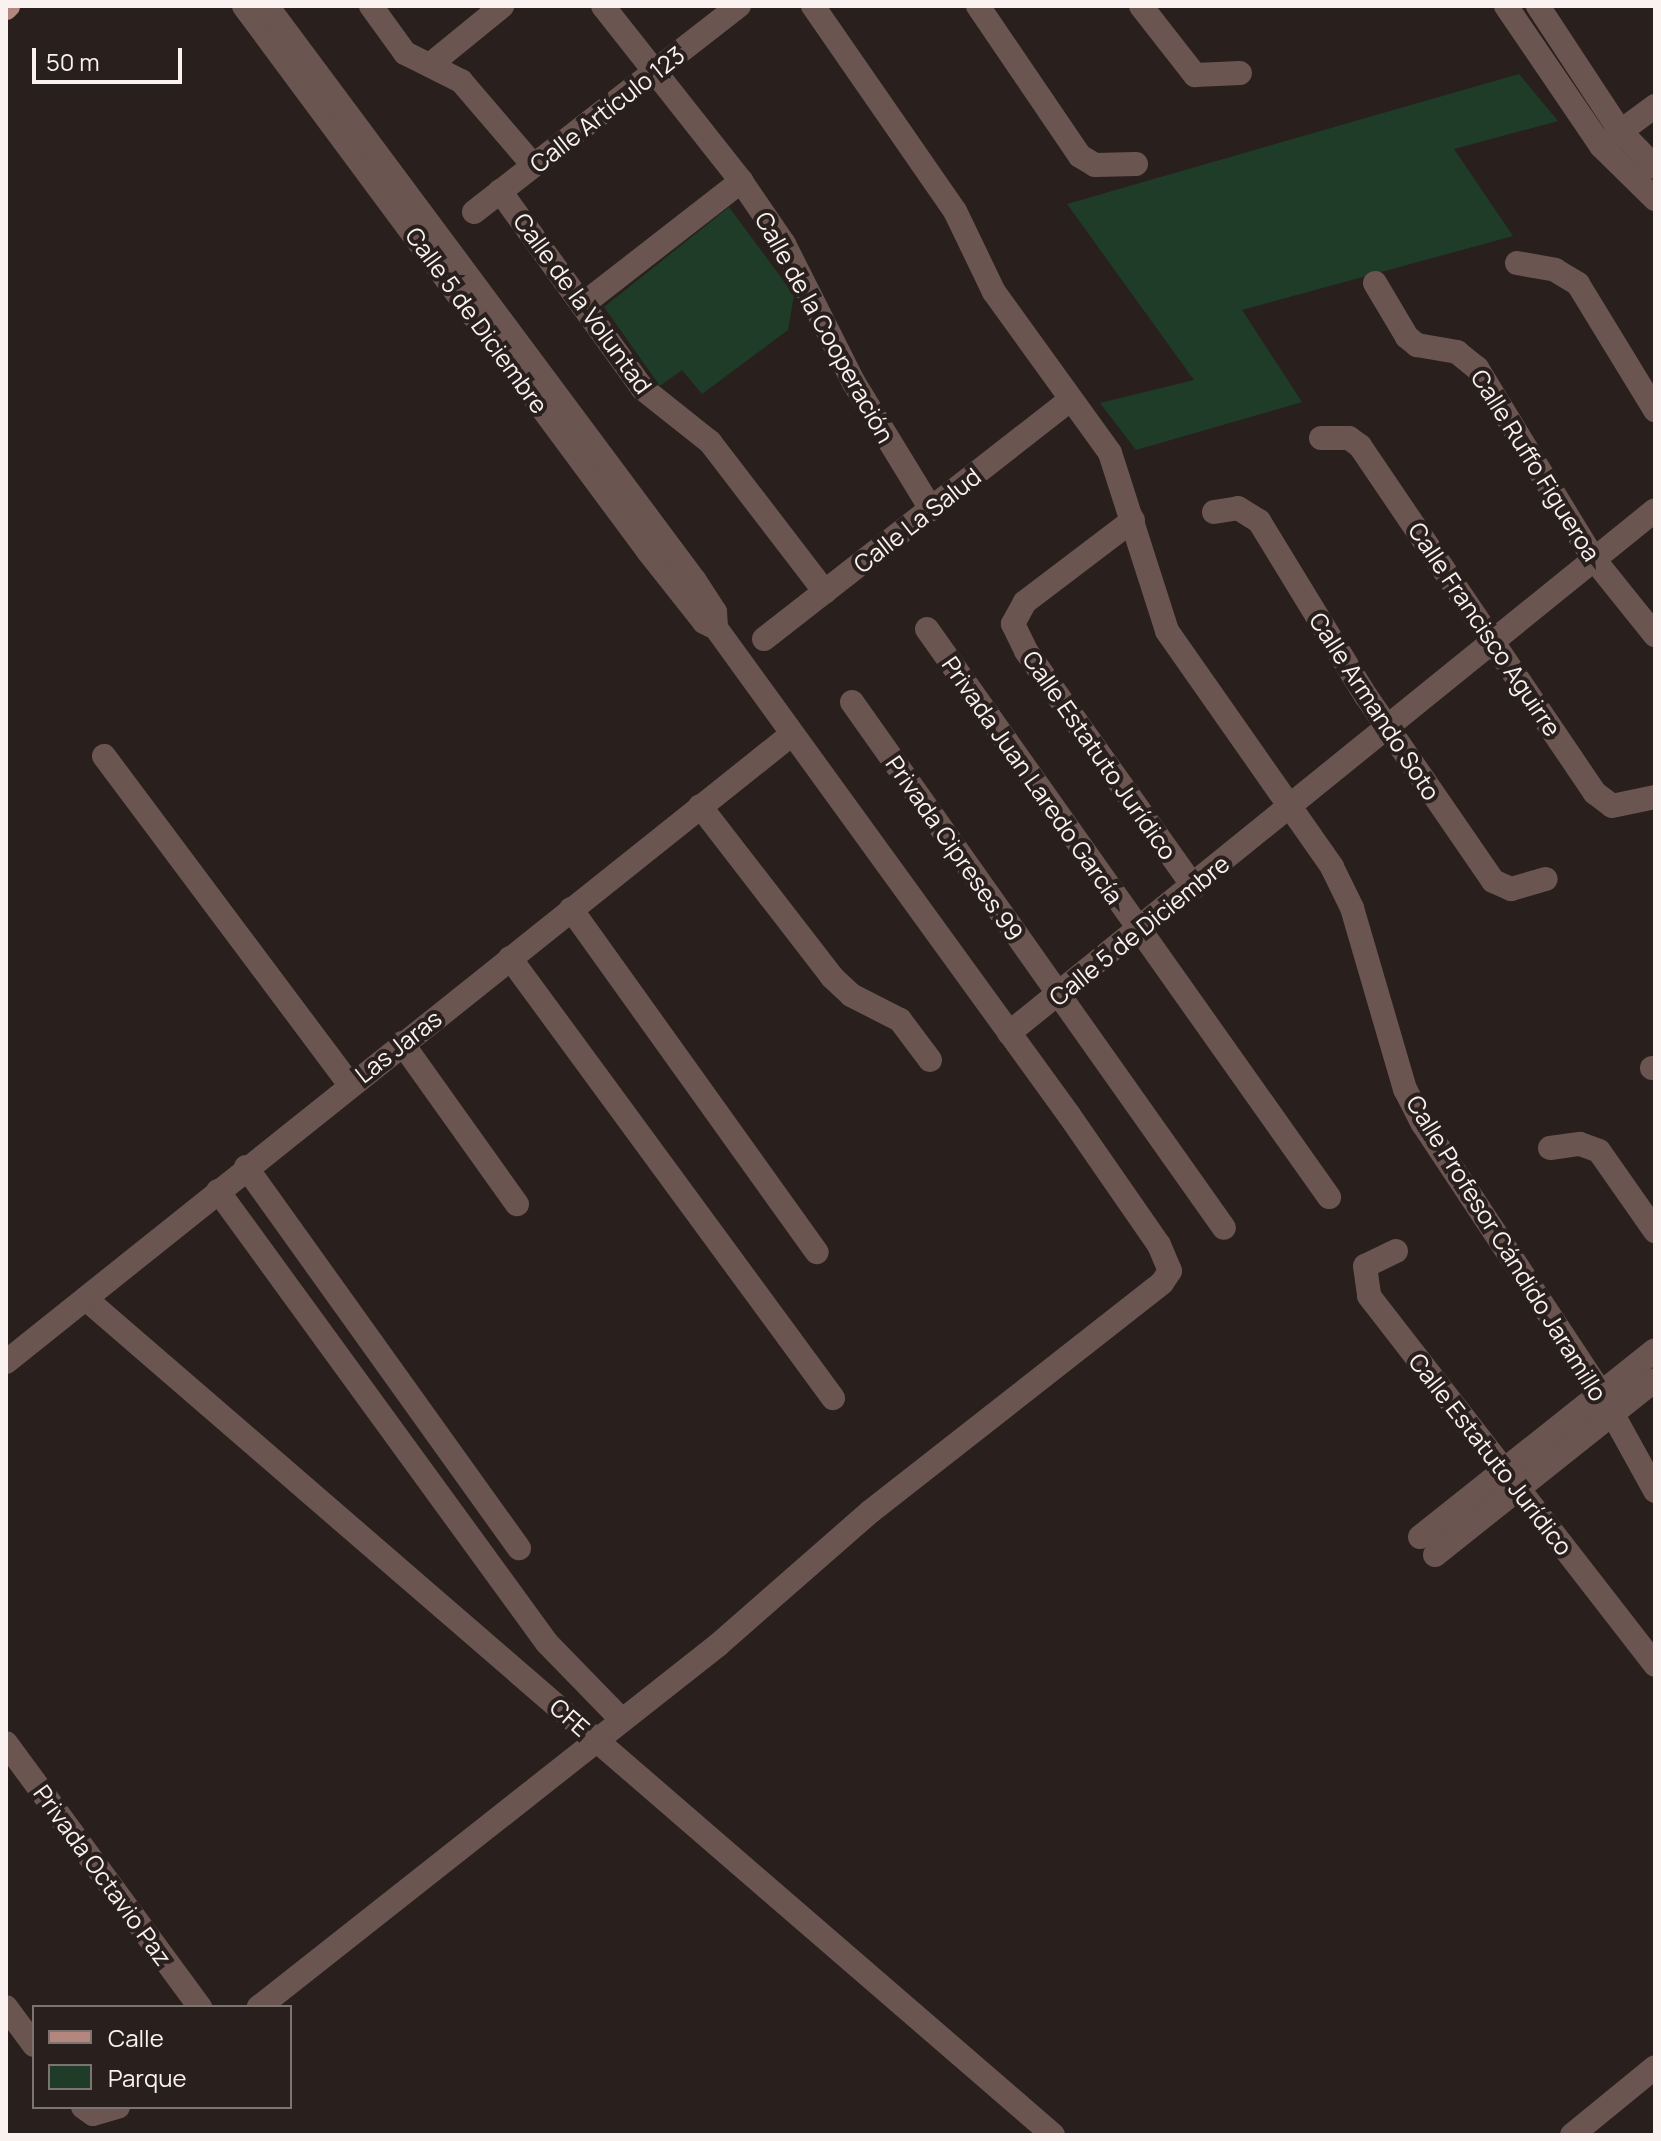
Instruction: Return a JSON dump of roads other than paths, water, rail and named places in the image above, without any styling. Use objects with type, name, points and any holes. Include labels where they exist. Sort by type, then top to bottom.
[{"type":"street","name":"Calle 5 de Diciembre","points":[[244,6],[648,551],[704,622],[716,628]]},
{"type":"street","name":"Calle 5 de Diciembre","points":[[267,6],[711,604],[716,628],[1009,1033],[1194,887],[1493,638],[1655,510]]},
{"type":"street","points":[[371,6],[405,53],[431,64],[466,87],[533,165]]},
{"type":"street","points":[[431,64],[502,6]]},
{"type":"street","name":"Calle de la Cooperación","points":[[603,6],[741,181],[784,244],[854,383],[931,509]]},
{"type":"street","name":"Calle Artículo 123","points":[[474,212],[739,6]]},
{"type":"street","name":"Calle Profesor Cándido Jaramillo","points":[[813,6],[932,174],[994,292],[1110,453],[1167,631],[1332,867],[1352,908],[1405,1089],[1423,1124],[1606,1404],[1655,1491]]},
{"type":"street","points":[[978,6],[1080,156],[1095,165],[1136,164]]},
{"type":"street","points":[[1141,6],[1184,67],[1208,77],[1240,73]]},
{"type":"street","points":[[1506,6],[1601,146],[1655,199]]},
{"type":"street","points":[[1538,6],[1620,131],[1655,167]]},
{"type":"street","points":[[1601,146],[1655,106]]},
{"type":"street","points":[[582,305],[741,181]]},
{"type":"street","name":"Calle de la Voluntad","points":[[500,191],[642,388],[710,442],[825,592]]},
{"type":"street","points":[[1517,263],[1555,270],[1578,284],[1655,410]]},
{"type":"street","name":"Calle Ruffo Figueroa","points":[[1375,283],[1407,337],[1428,348],[1457,352],[1477,368],[1593,558],[1655,635]]},
{"type":"street","name":"Calle La Salud","points":[[764,639],[1070,400]]},
{"type":"street","name":"Calle Francisco Aguirre","points":[[1321,438],[1349,438],[1360,446],[1604,802],[1621,806],[1655,797]]},
{"type":"street","name":"Calle Armando Soto","points":[[1214,512],[1238,508],[1259,521],[1387,727],[1493,881],[1511,889],[1546,879]]},
{"type":"street","name":"Calle Estatuto Jurídico","points":[[1133,520],[1025,602],[1014,620],[1026,651],[1194,887]]},
{"type":"street","name":"Privada Juan Laredo García","points":[[927,629],[1329,1197]]},
{"type":"street","name":"Privada Cipreses 99","points":[[852,702],[1224,1228]]},
{"type":"street","name":"Las Jaras","points":[[6,1362],[349,1084],[792,734]]},
{"type":"street","points":[[104,756],[349,1084]]},
{"type":"street","points":[[700,806],[832,977],[851,995],[900,1020],[930,1060]]},
{"type":"street","points":[[571,909],[817,1252]]},
{"type":"street","points":[[510,958],[833,1398]]},
{"type":"street","points":[[261,2005],[765,1606],[871,1511],[1162,1283],[1170,1271],[1168,1259],[1009,1033]]},
{"type":"street","points":[[402,1043],[517,1204]]},
{"type":"street","points":[[1550,1148],[1580,1144],[1599,1151],[1655,1231]]},
{"type":"street","points":[[246,1167],[519,1548]]},
{"type":"street","points":[[218,1191],[547,1643],[621,1719]]},
{"type":"street","name":"Calle Estatuto Jurídico","points":[[1396,1251],[1369,1260],[1363,1286],[1655,1665]]},
{"type":"street","name":"CFE","points":[[86,1299],[1053,2135]]},
{"type":"street","points":[[1427,1546],[1606,1404],[1655,1350]]},
{"type":"street","points":[[1606,1404],[1655,1380]]},
{"type":"street","name":"Privada Octavio Paz","points":[[6,1743],[199,2005]]},
{"type":"street","points":[[6,2007],[32,2042]]},
{"type":"street","points":[[1572,2135],[1655,2067]]},
{"type":"street","points":[[86,2109],[93,2114],[111,2109]]}]
